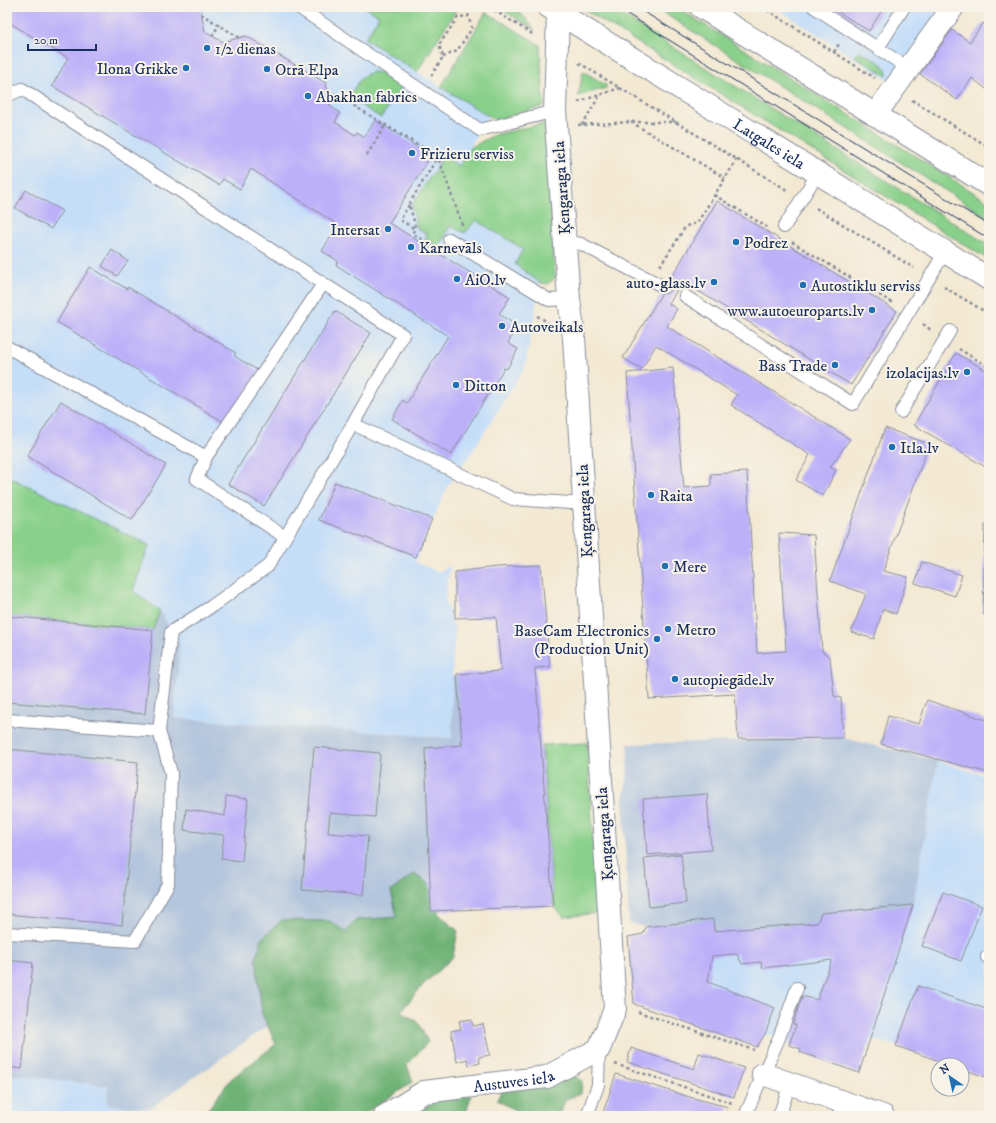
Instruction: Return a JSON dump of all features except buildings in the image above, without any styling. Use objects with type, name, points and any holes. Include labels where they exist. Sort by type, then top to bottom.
[{"type":"main road","points":[[701,7],[989,185]]},
{"type":"main road","points":[[875,115],[953,7]]},
{"type":"main road","name":"Ķengaraga iela","points":[[553,10],[564,107],[565,241],[569,299],[574,338],[584,504],[623,1009]]},
{"type":"main road","name":"Latgales iela","points":[[553,10],[989,279]]},
{"type":"main road","points":[[599,1049],[623,1009]]},
{"type":"main road","name":"Austuves iela","points":[[385,1116],[424,1092],[547,1077],[599,1049]]},
{"type":"main road","points":[[763,1074],[884,1116]]},
{"type":"lane","points":[[298,7],[480,130],[564,107]]},
{"type":"lane","points":[[814,7],[908,68]]},
{"type":"lane","points":[[878,48],[904,7]]},
{"type":"lane","points":[[7,96],[22,89],[403,335],[353,424],[268,566],[212,606],[171,632],[159,731],[171,773],[168,884],[136,941],[7,933]]},
{"type":"lane","points":[[784,228],[818,173]]},
{"type":"lane","points":[[450,239],[549,300],[569,299]]},
{"type":"lane","points":[[565,241],[581,244],[664,287]]},
{"type":"lane","points":[[685,296],[852,404],[945,252]]},
{"type":"lane","points":[[286,537],[197,479],[206,457],[323,284]]},
{"type":"lane","points":[[901,412],[947,335]]},
{"type":"lane","points":[[7,347],[206,457]]},
{"type":"lane","points":[[353,424],[513,499],[584,504]]},
{"type":"lane","points":[[7,720],[159,731]]},
{"type":"lane","points":[[746,1116],[779,1038],[796,988]]},
{"type":"lane","points":[[587,1116],[598,1085],[599,1049]]},
{"type":"lane","points":[[779,1116],[790,1084]]},
{"type":"path","points":[[468,16],[474,7]]},
{"type":"path","points":[[489,7],[989,314]]},
{"type":"path","points":[[201,14],[240,38]]},
{"type":"path","points":[[443,57],[439,45],[458,17],[468,16]]},
{"type":"path","points":[[422,91],[443,57],[457,51],[472,28],[468,16]]},
{"type":"path","points":[[212,36],[218,25]]},
{"type":"path","points":[[564,107],[621,88]]},
{"type":"path","points":[[328,90],[438,157],[465,233],[465,249]]},
{"type":"path","points":[[581,126],[600,95]]},
{"type":"path","points":[[574,126],[631,122],[677,122]]},
{"type":"path","points":[[631,122],[725,178]]},
{"type":"path","points":[[367,155],[386,124]]},
{"type":"path","points":[[651,280],[686,226],[697,223],[736,159]]},
{"type":"path","points":[[714,195],[768,228]]},
{"type":"path","points":[[409,204],[400,220],[415,229]]},
{"type":"path","points":[[788,240],[947,335],[989,367]]},
{"type":"path","points":[[623,1009],[752,1048],[756,1051]]},
{"type":"path","points":[[615,1064],[728,1102]]},
{"type":"shaded area","points":[[7,7],[365,7],[379,16],[365,39],[488,116],[459,166],[443,156],[425,238],[439,246],[450,226],[476,220],[523,249],[515,264],[540,283],[525,367],[467,460],[447,487],[415,562],[438,572],[450,566],[445,601],[455,628],[452,676],[452,738],[174,718],[180,645],[160,611],[133,591],[149,545],[7,476]]},
{"type":"shaded area","points":[[775,7],[943,7],[890,81]]},
{"type":"shaded area","points":[[7,476],[149,545],[133,591],[160,611],[180,645],[174,718],[452,738],[452,676],[535,668],[553,906],[431,911],[149,1109],[107,1105],[108,1086],[7,1074]]},
{"type":"shaded area","points":[[843,738],[938,761],[913,905],[821,913],[817,923],[714,931],[712,920],[646,927],[629,923],[623,799],[627,780],[628,744]]},
{"type":"shaded area","points":[[938,761],[989,777],[989,1010],[918,986],[896,1046],[871,1039],[859,1073],[800,1052],[801,1049],[790,1042],[765,1034],[757,1047],[634,1004],[643,934],[646,927],[713,919],[714,931],[821,913],[913,905]]},
{"type":"shaded area","points":[[7,1074],[108,1086],[107,1105],[207,1116],[7,1116]]},
{"type":"green space","points":[[365,7],[458,7],[417,72],[365,39],[379,16]]},
{"type":"green space","points":[[498,7],[510,8],[520,13],[535,30]]},
{"type":"green space","points":[[580,7],[609,7],[989,245],[989,260]]},
{"type":"green space","points":[[654,7],[676,7],[989,202],[989,218]]},
{"type":"green space","points":[[486,12],[540,45],[544,106],[495,120],[441,87]]},
{"type":"green space","points":[[859,51],[881,64],[887,72],[887,76],[855,56]]},
{"type":"green space","points":[[583,71],[606,85],[606,88],[578,96]]},
{"type":"green space","points":[[371,72],[388,73],[404,83],[381,118],[348,97],[362,77]]},
{"type":"green space","points":[[546,123],[555,278],[548,284],[540,283],[515,264],[523,249],[476,220],[465,233],[450,226],[439,246],[425,238],[427,234],[417,228],[412,205],[444,156],[459,166],[470,148],[494,135]]},
{"type":"green space","points":[[7,476],[149,545],[133,591],[160,611],[153,630],[7,616]]},
{"type":"green space","points":[[587,743],[598,913],[564,917],[553,906],[542,745]]},
{"type":"green space","points":[[414,874],[436,888],[438,913],[458,931],[453,957],[423,985],[401,1011],[418,1022],[428,1042],[407,1065],[413,1082],[361,1116],[210,1116],[208,1109],[231,1079],[276,1044],[262,1014],[256,959],[262,938],[282,920],[330,921],[346,932],[356,920],[397,917],[391,891]]},
{"type":"green space","points":[[567,1071],[582,1081],[581,1094],[566,1099],[558,1116],[525,1116],[497,1100],[504,1085]]},
{"type":"green space","points":[[454,1092],[471,1096],[466,1114],[463,1116],[399,1116],[411,1108],[423,1109]]},
{"type":"tram line","points":[[616,7],[989,239]]},
{"type":"tram line","points":[[636,7],[989,225]]},
{"type":"place","name":"1/2 dienas","points":[[207,48]]},
{"type":"place","name":"Ilona Grikke","points":[[186,68]]},
{"type":"place","name":"Otrā Elpa","points":[[267,69]]},
{"type":"place","name":"Abakhan fabrics","points":[[308,96]]},
{"type":"place","name":"Frizieru serviss","points":[[412,153]]},
{"type":"place","name":"Intersat","points":[[388,229]]},
{"type":"place","name":"Podrez","points":[[736,242]]},
{"type":"place","name":"Karnevāls","points":[[411,247]]},
{"type":"place","name":"AiO.lv","points":[[457,279]]},
{"type":"place","name":"auto-glass.lv","points":[[714,282]]},
{"type":"place","name":"Autostiklu serviss","points":[[803,285]]},
{"type":"place","name":"www.autoeuroparts.lv","points":[[872,310]]},
{"type":"place","name":"Autoveikals","points":[[502,326]]},
{"type":"place","name":"Bass Trade","points":[[835,365]]},
{"type":"place","name":"izolacijas.lv","points":[[967,372]]},
{"type":"place","name":"Ditton","points":[[456,385]]},
{"type":"place","name":"Itla.lv","points":[[892,447]]},
{"type":"place","name":"Raita","points":[[651,495]]},
{"type":"place","name":"Mere","points":[[665,566]]},
{"type":"place","name":"Metro","points":[[668,629]]},
{"type":"place","name":"BaseCam Electronics (Production Unit)","points":[[657,639]]},
{"type":"place","name":"autopiegāde.lv","points":[[675,679]]}]
